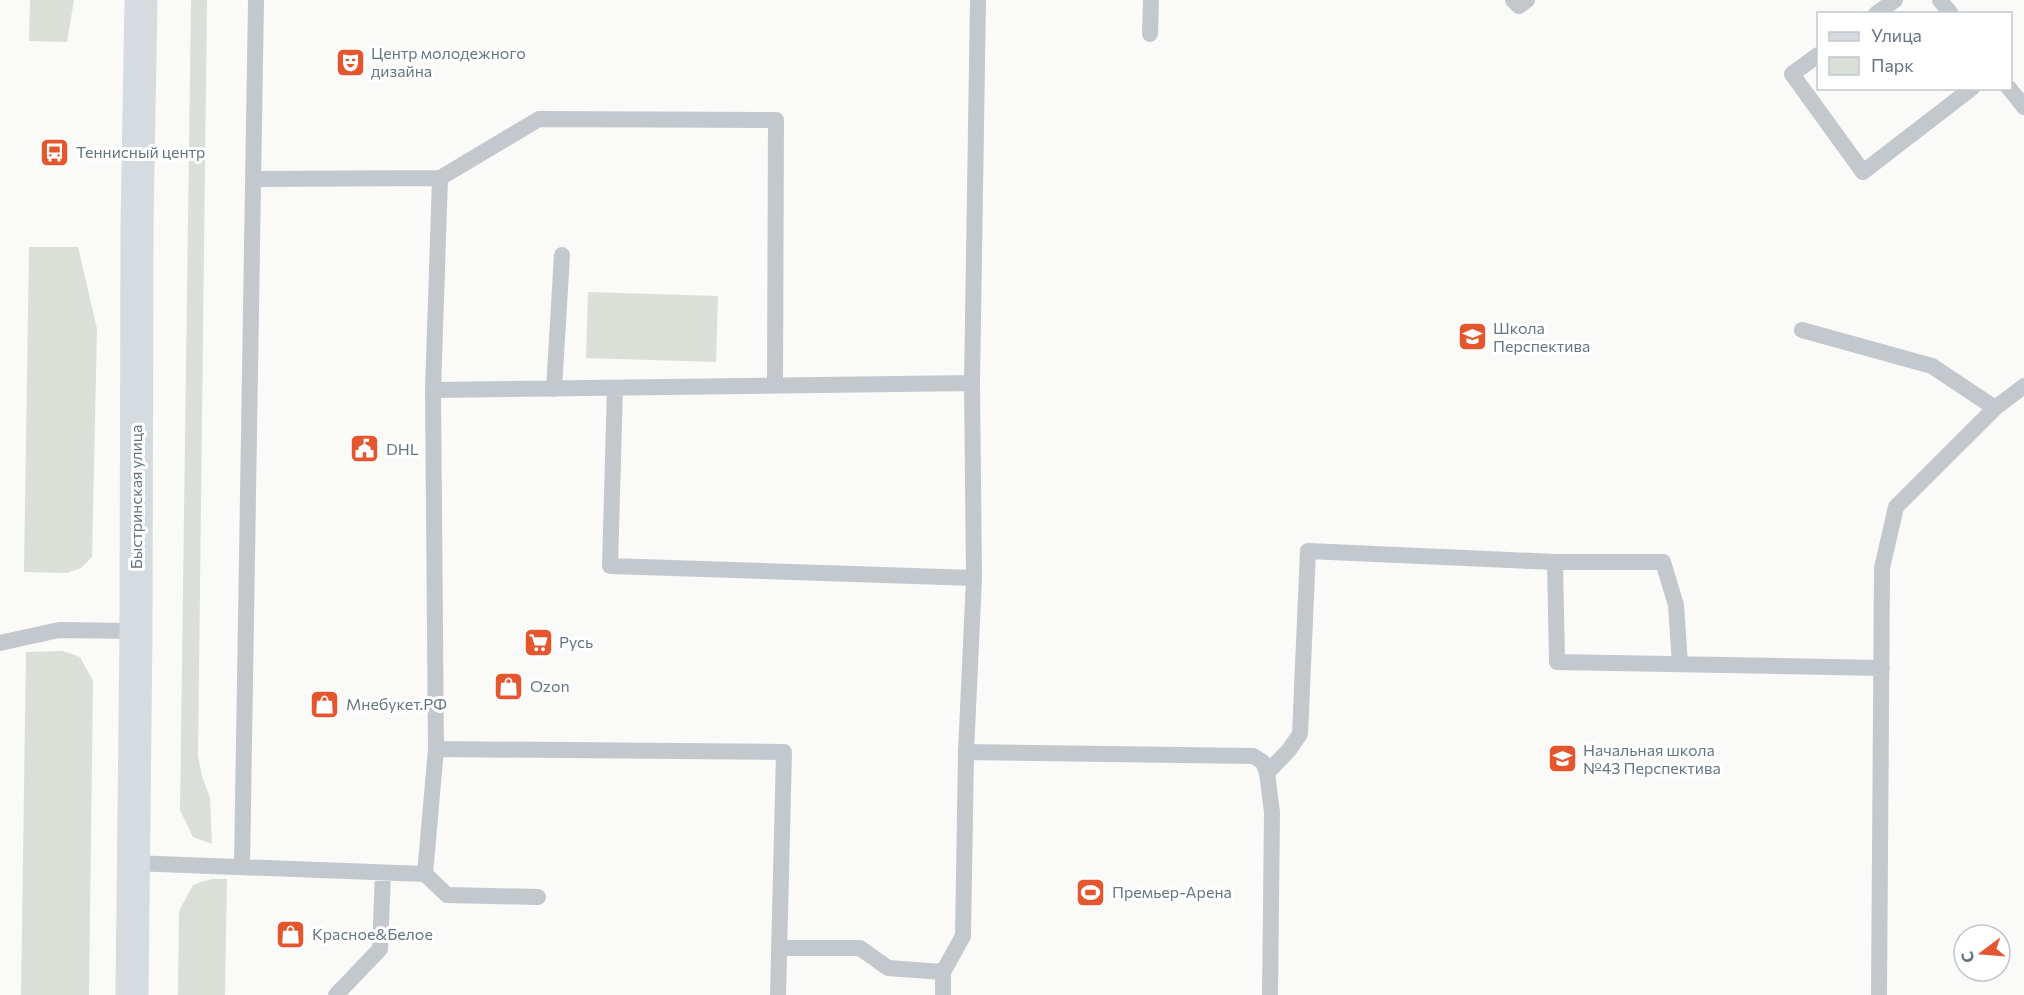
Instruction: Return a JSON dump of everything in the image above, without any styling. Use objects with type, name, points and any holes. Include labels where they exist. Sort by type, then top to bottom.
[{"type":"main road","name":"Быстринская улица","points":[[132,995],[137,226],[141,0]]},
{"type":"lane","points":[[242,866],[256,0]]},
{"type":"lane","points":[[943,995],[944,972],[963,936],[966,753],[974,578],[972,383],[978,0]]},
{"type":"lane","points":[[1150,34],[1151,0]]},
{"type":"lane","points":[[1513,0],[1519,6],[1527,0]]},
{"type":"lane","points":[[1879,12],[1895,0]]},
{"type":"lane","points":[[1940,0],[1949,12]]},
{"type":"lane","points":[[1817,56],[1792,74],[1863,172],[1969,90]]},
{"type":"lane","points":[[2011,90],[2024,107]]},
{"type":"lane","points":[[254,179],[440,178],[539,119],[776,120],[775,386]]},
{"type":"lane","points":[[425,874],[436,749],[433,390],[440,178]]},
{"type":"lane","points":[[554,389],[562,255]]},
{"type":"lane","points":[[1802,330],[1932,366],[1995,408]]},
{"type":"lane","points":[[433,390],[972,383]]},
{"type":"lane","points":[[1879,995],[1882,568],[1896,507],[1995,408],[2024,386]]},
{"type":"lane","points":[[615,388],[610,566],[974,578]]},
{"type":"lane","points":[[1267,773],[1289,750],[1300,734],[1308,551],[1555,562],[1663,562],[1676,604],[1680,664]]},
{"type":"lane","points":[[1555,562],[1557,662],[1882,668]]},
{"type":"lane","points":[[0,643],[59,630],[136,631]]},
{"type":"lane","points":[[436,749],[784,752],[778,995]]},
{"type":"lane","points":[[966,753],[1253,756],[1263,762],[1267,773],[1272,812],[1270,995]]},
{"type":"lane","points":[[133,863],[425,874],[447,895],[538,897]]},
{"type":"lane","points":[[336,995],[380,949],[383,873]]},
{"type":"lane","points":[[779,948],[860,948],[888,968],[944,972]]},
{"type":"green space","points":[[30,0],[74,0],[67,42],[29,41]]},
{"type":"green space","points":[[191,0],[207,0],[198,756],[210,798],[212,844],[193,837],[180,810]]},
{"type":"green space","points":[[29,247],[78,247],[97,329],[92,557],[81,568],[67,573],[24,572]]},
{"type":"green space","points":[[588,292],[718,296],[716,362],[586,358]]},
{"type":"green space","points":[[63,651],[80,657],[93,681],[89,995],[21,995],[26,652]]},
{"type":"green space","points":[[211,879],[227,879],[225,995],[178,995],[179,911],[193,885]]},
{"type":"place","name":"Центр молодежного дизайна","points":[[350,62]]},
{"type":"place","name":"Теннисный центр","points":[[55,152]]},
{"type":"place","name":"Школа Перспектива","points":[[1472,337]]},
{"type":"place","name":"DHL","points":[[365,449]]},
{"type":"place","name":"Русь","points":[[538,642]]},
{"type":"place","name":"Ozon","points":[[509,686]]},
{"type":"place","name":"Мнебукет.РФ","points":[[325,704]]},
{"type":"place","name":"Начальная школа №43 Перспектива","points":[[1562,759]]},
{"type":"place","name":"Премьер-Арена","points":[[1091,892]]},
{"type":"place","name":"Красное&Белое","points":[[291,934]]}]
